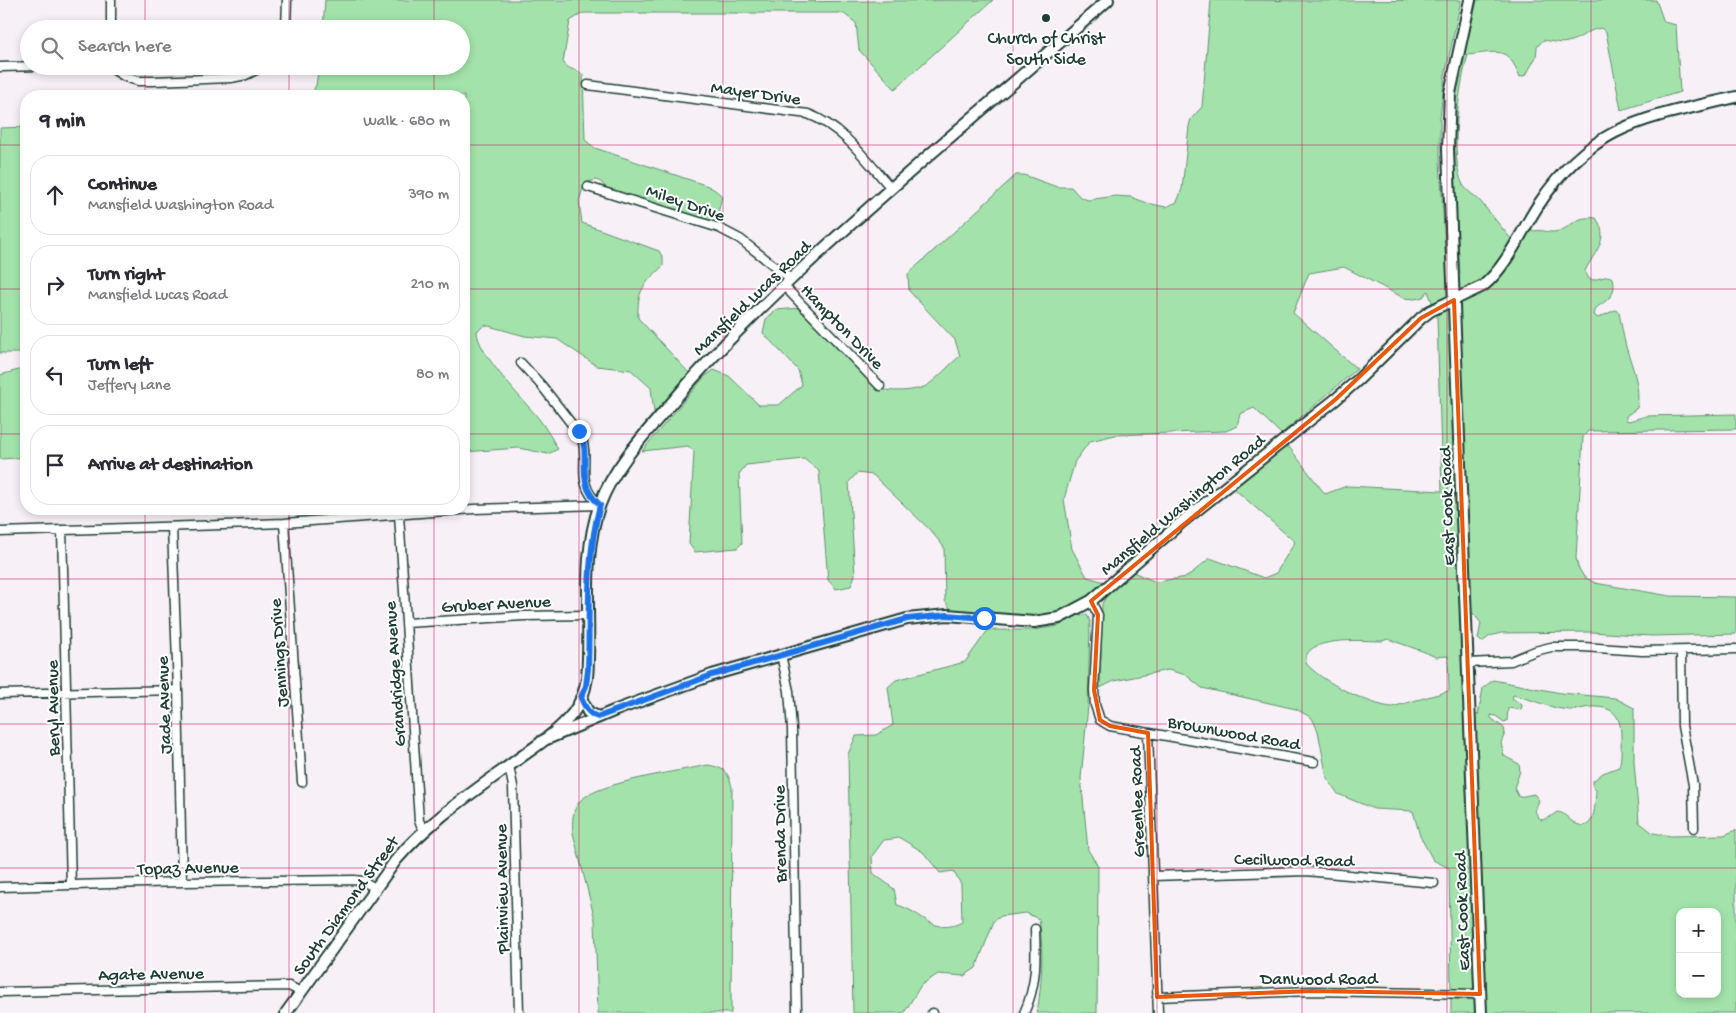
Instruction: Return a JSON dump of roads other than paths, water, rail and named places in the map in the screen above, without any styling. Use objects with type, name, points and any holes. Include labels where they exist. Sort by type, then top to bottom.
[{"type":"street","points":[[110,0],[111,20]]},
{"type":"street","points":[[286,20],[287,0]]},
{"type":"street","name":"Mansfield Lucas Road","points":[[576,708],[587,678],[590,556],[593,530],[600,505],[622,464],[721,347],[788,283],[891,188],[1108,0]]},
{"type":"street","name":"East Cook Road","points":[[1470,0],[1452,79],[1448,110],[1448,166],[1481,1013]]},
{"type":"street","points":[[0,67],[20,66]]},
{"type":"street","points":[[122,75],[138,80],[153,81],[231,78],[246,75]]},
{"type":"street","name":"Mayer Drive","points":[[588,85],[808,114],[839,132],[891,188]]},
{"type":"street","name":"Mansfield Washington Road","points":[[542,741],[598,717],[683,685],[780,655],[919,617],[947,615],[1024,622],[1044,621],[1070,613],[1091,601],[1183,521],[1336,399],[1421,318],[1430,311],[1482,286],[1489,280],[1503,263],[1551,186],[1569,165],[1588,149],[1619,130],[1640,121],[1736,97]]},
{"type":"street","name":"Miley Drive","points":[[588,187],[719,228],[740,239],[788,283]]},
{"type":"street","name":"Hampton Drive","points":[[788,283],[880,386]]},
{"type":"street","points":[[522,363],[554,400],[581,436],[584,446],[586,487],[592,498],[600,505]]},
{"type":"street","points":[[470,509],[600,505]]},
{"type":"street","points":[[0,532],[172,528],[399,515]]},
{"type":"street","name":"Grandridge Avenue","points":[[399,515],[419,821],[424,830]]},
{"type":"street","name":"Jennings Drive","points":[[284,523],[302,782]]},
{"type":"street","name":"Jade Avenue","points":[[172,528],[182,882]]},
{"type":"street","name":"Beryl Avenue","points":[[62,530],[71,885]]},
{"type":"street","name":"Greenlee Road","points":[[1091,601],[1098,615],[1094,690],[1098,714],[1104,723],[1110,726],[1148,733],[1158,1013]]},
{"type":"street","name":"Gruber Avenue","points":[[406,623],[524,616],[588,615]]},
{"type":"street","points":[[1468,663],[1511,662],[1535,651],[1551,647],[1583,646],[1642,651],[1736,649]]},
{"type":"street","points":[[1681,651],[1682,726],[1692,785],[1694,828]]},
{"type":"street","name":"Brenda Drive","points":[[780,655],[789,691],[792,729],[797,1013]]},
{"type":"street","points":[[0,694],[178,690]]},
{"type":"street","points":[[581,698],[588,712],[598,717]]},
{"type":"street","name":"South Diamond Street","points":[[286,1013],[399,856],[424,830],[561,726],[576,708]]},
{"type":"street","name":"Brownwood Road","points":[[1148,733],[1314,762]]},
{"type":"street","name":"Plainview Avenue","points":[[509,766],[514,786],[519,1013]]},
{"type":"street","name":"Cecilwood Road","points":[[1153,876],[1306,871],[1434,883]]},
{"type":"street","name":"Topaz Avenue","points":[[0,887],[354,880],[363,881],[375,888]]},
{"type":"street","points":[[1024,1013],[1031,997],[1036,970],[1035,929]]},
{"type":"street","name":"Agate Avenue","points":[[0,992],[289,986],[301,992]]},
{"type":"street","name":"Danwood Road","points":[[1157,997],[1312,991],[1480,994]]},
{"type":"place","name":"Church of Christ South Side","points":[[1046,18]]}]
